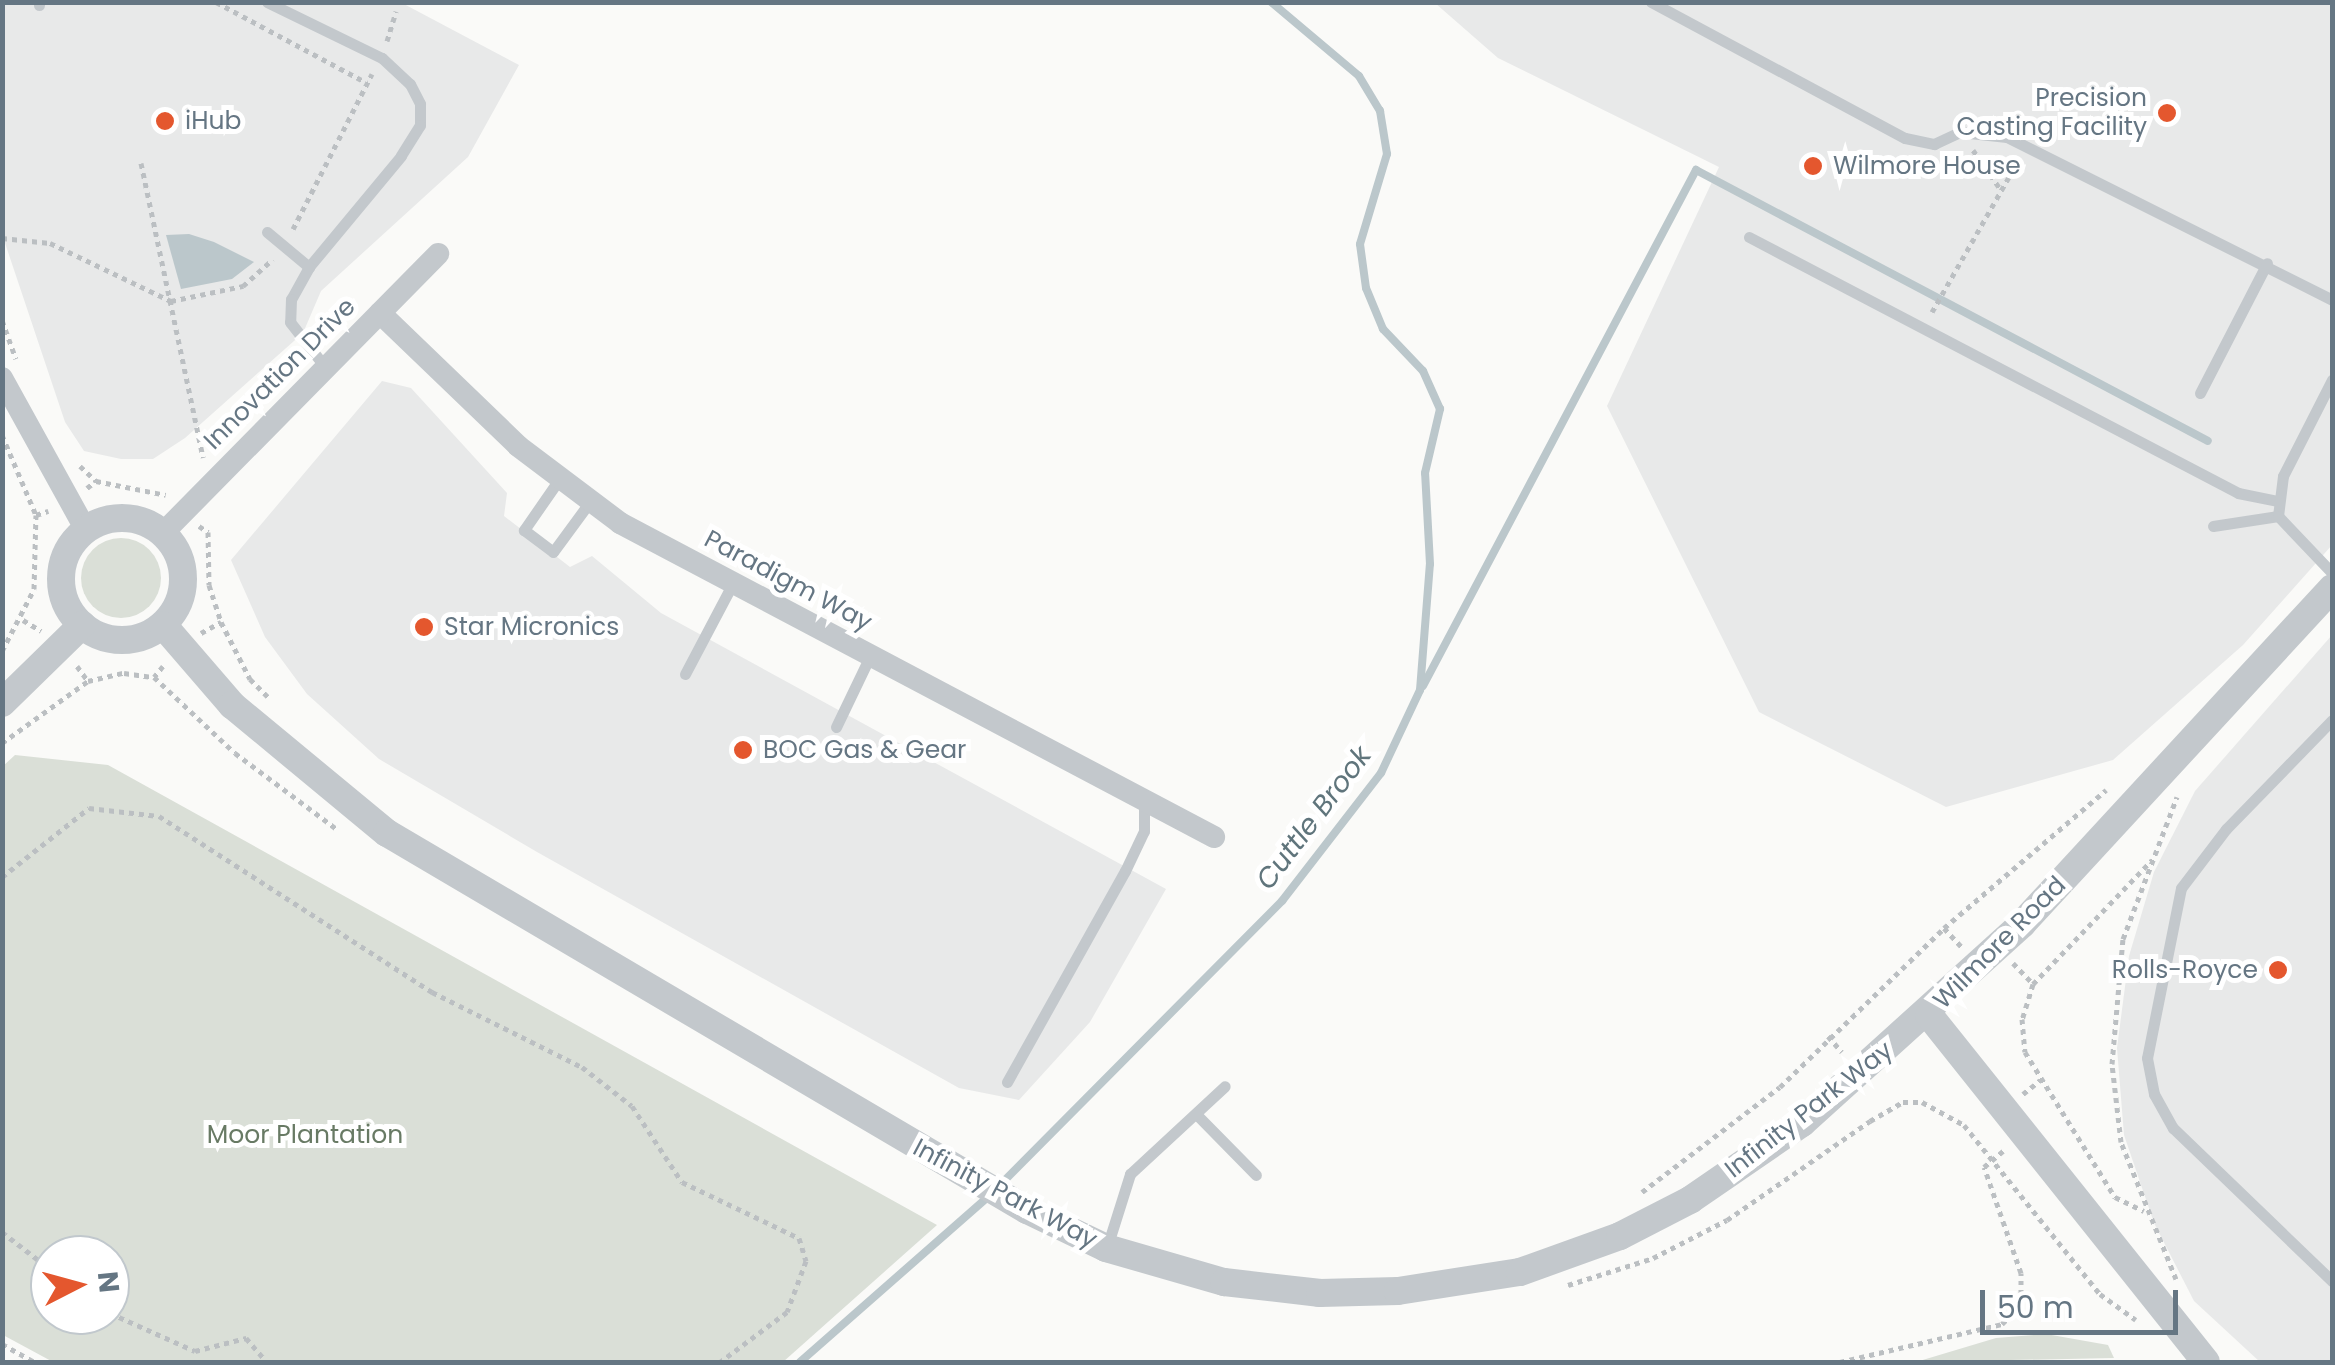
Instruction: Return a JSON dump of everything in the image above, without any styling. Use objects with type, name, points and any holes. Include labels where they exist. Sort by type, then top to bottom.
[{"type":"street","name":"Innovation Drive","points":[[172,523],[438,254]]},
{"type":"street","name":"Paradigm Way","points":[[380,313],[558,481],[589,502],[733,583],[1214,837]]},
{"type":"street","points":[[2,378],[68,505],[86,530]]},
{"type":"street","points":[[125,518],[172,523],[182,569],[176,608],[163,625],[122,641],[82,626],[68,608],[62,566],[86,530],[125,518]]},
{"type":"street","name":"Wilmore Road","points":[[2206,1362],[1928,1015],[2150,792],[2332,588]]},
{"type":"street","name":"Infinity Park Way","points":[[163,625],[232,705],[387,833],[1027,1210],[1106,1248],[1224,1282],[1320,1293],[1398,1292],[1520,1272],[1620,1236],[1690,1200],[1802,1123],[1928,1015]]},
{"type":"street","points":[[2,703],[82,626]]},
{"type":"lane","points":[[267,2],[382,58],[410,84],[420,125],[309,267],[291,299],[290,322],[325,367]]},
{"type":"lane","points":[[1651,2],[1904,138],[1934,144],[1960,132],[1990,131],[2267,263],[2332,300]]},
{"type":"lane","points":[[267,232],[309,267]]},
{"type":"lane","points":[[1748,237],[2238,493],[2278,501]]},
{"type":"lane","points":[[2200,393],[2267,263]]},
{"type":"lane","points":[[2332,380],[2284,476],[2278,501],[2278,516],[2332,573]]},
{"type":"lane","points":[[558,481],[524,530],[552,552],[589,502]]},
{"type":"lane","points":[[2213,526],[2278,516]]},
{"type":"lane","points":[[685,674],[733,583]]},
{"type":"lane","points":[[836,727],[870,656]]},
{"type":"lane","points":[[2332,720],[2226,830],[2181,888],[2147,1058],[2154,1094],[2173,1128],[2332,1280]]},
{"type":"lane","points":[[1007,1082],[1144,831],[1144,800]]},
{"type":"lane","points":[[1106,1248],[1130,1174],[1225,1086]]},
{"type":"lane","points":[[1197,1114],[1256,1175]]},
{"type":"path","points":[[216,2],[367,83]]},
{"type":"path","points":[[2,238],[50,243],[172,301],[242,286],[284,246],[382,58],[396,11]]},
{"type":"path","points":[[1960,132],[2001,190]]},
{"type":"path","points":[[1931,314],[2026,147]]},
{"type":"path","points":[[141,163],[208,485]]},
{"type":"path","points":[[2,435],[36,514],[34,589],[2,652]]},
{"type":"path","points":[[36,514],[68,505],[96,482],[162,490],[172,523],[208,532],[209,585],[221,622],[250,679],[275,704]]},
{"type":"path","points":[[2,743],[88,681]]},
{"type":"path","points":[[1638,1194],[1780,1088],[1944,928],[2109,787]]},
{"type":"path","points":[[2,878],[89,808],[159,816],[416,982],[582,1067],[632,1106],[682,1182],[799,1238],[806,1261],[787,1312],[720,1362]]},
{"type":"path","points":[[2144,1212],[2115,1197],[2025,1052],[2022,1019],[2033,984],[2154,858]]},
{"type":"path","points":[[1944,928],[1972,957],[1994,950],[2033,984]]},
{"type":"path","points":[[1922,1102],[1964,1125],[2100,1294],[2148,1328]]},
{"type":"path","points":[[1840,1362],[2002,1324],[2021,1306],[2021,1274],[1984,1168],[2024,1132]]},
{"type":"path","points":[[2,1232],[30,1254]]},
{"type":"path","points":[[130,1322],[194,1350],[246,1338],[268,1362]]},
{"type":"path","points":[[2,1344],[34,1362]]},
{"type":"path","points":[[1881,1352],[1888,1362]]},
{"type":"shaded area","points":[[2,3],[402,3],[519,65],[468,157],[321,291],[303,333],[185,438],[153,459],[121,459],[84,451],[65,422],[3,237]]},
{"type":"shaded area","points":[[1435,3],[2332,3],[2332,545],[2243,645],[2113,760],[1946,807],[1759,712],[1607,406],[1719,167],[1498,58]]},
{"type":"shaded area","points":[[189,234],[254,262],[232,279],[181,289],[166,235]]},
{"type":"shaded area","points":[[382,381],[411,388],[507,493],[504,516],[570,567],[592,556],[661,613],[1166,889],[1090,1022],[1019,1100],[959,1088],[537,852],[379,759],[307,694],[265,637],[231,560]]},
{"type":"shaded area","name":"Rolls-Royce","points":[[2332,635],[2332,1362],[2260,1362],[2194,1301],[2154,1223],[2124,1135],[2117,1048],[2129,956],[2154,872],[2195,791]]},
{"type":"green space","points":[[113,538],[129,538],[154,556],[161,578],[158,593],[143,611],[129,618],[113,618],[88,600],[81,586],[81,570],[99,545]]},
{"type":"green space","name":"Moor Plantation","points":[[15,755],[108,765],[937,1225],[783,1362],[53,1362],[3,1335],[2,767]]},
{"type":"green space","points":[[2046,1334],[2108,1345],[2114,1358],[1916,1362],[1996,1338]]},
{"type":"waterway","name":"Cuttle Brook","points":[[999,1186],[1282,901],[1381,773],[1420,690],[1430,564],[1425,473],[1440,409],[1423,371],[1383,329],[1366,288],[1360,244],[1387,154],[1380,111],[1359,76],[1271,2]]},
{"type":"waterway","points":[[1423,686],[1696,170],[2208,441]]},
{"type":"waterway","name":"Cuttle Brook","points":[[800,1362],[989,1196]]},
{"type":"place","name":"Precision Casting Facility","points":[[2167,113]]},
{"type":"place","name":"iHub","points":[[165,121]]},
{"type":"place","name":"Wilmore House","points":[[1813,166]]},
{"type":"place","name":"Star Micronics","points":[[424,627]]},
{"type":"place","name":"BOC Gas & Gear","points":[[743,750]]},
{"type":"place","name":"Rolls-Royce","points":[[2278,970]]}]
